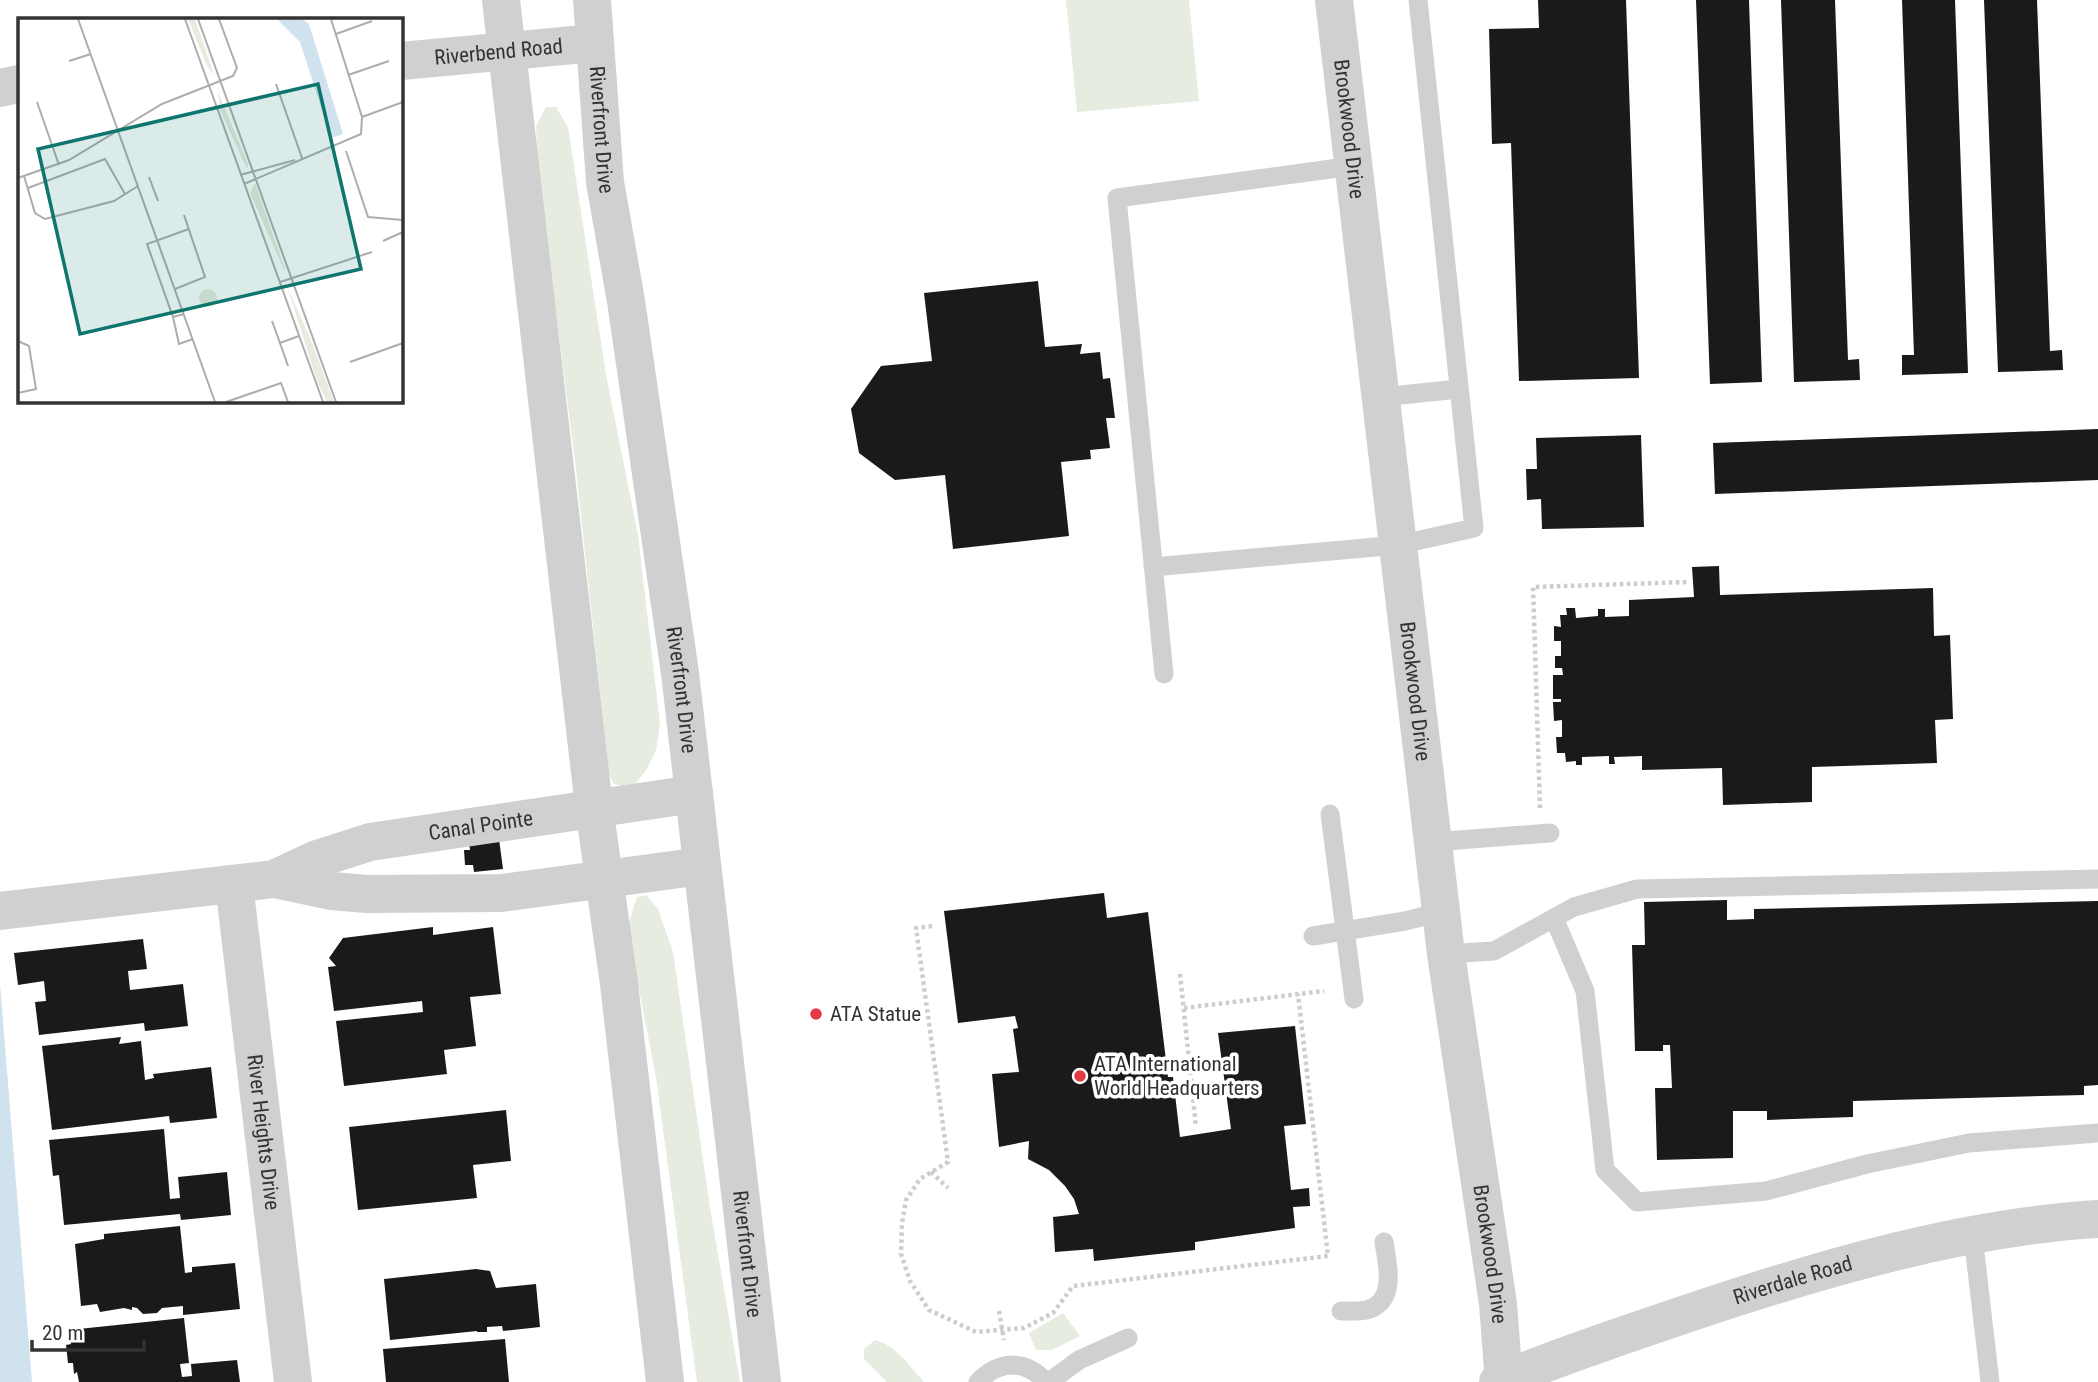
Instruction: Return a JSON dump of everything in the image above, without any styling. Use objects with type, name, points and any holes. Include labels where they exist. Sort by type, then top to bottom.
[{"type":"street","points":[[501,0],[594,807],[635,1118],[665,1382]]},
{"type":"street","name":"Riverfront Drive","points":[[592,0],[605,182],[628,315],[680,673],[762,1382]]},
{"type":"street","name":"Brookwood Drive","points":[[1334,0],[1446,954],[1498,1304],[1502,1381]]},
{"type":"street","name":"Riverbend Road","points":[[402,61],[595,43]]},
{"type":"street","points":[[0,88],[18,84]]},
{"type":"street","name":"Canal Pointe","points":[[0,911],[274,879],[317,859],[370,842],[694,794]]},
{"type":"street","name":"Canal Pointe","points":[[274,879],[331,891],[381,894],[502,893],[702,866]]},
{"type":"street","name":"River Heights Drive","points":[[234,884],[293,1382]]},
{"type":"street","name":"Riverdale Road","points":[[1502,1381],[1582,1349],[1766,1286],[1973,1236],[2040,1224],[2098,1219]]},
{"type":"lane","points":[[1153,567],[1398,545],[1475,528],[1418,0]]},
{"type":"lane","points":[[1164,674],[1116,198],[1353,166]]},
{"type":"lane","points":[[1381,397],[1460,390]]},
{"type":"lane","points":[[1330,814],[1353,993]]},
{"type":"lane","points":[[1433,842],[1545,833]]},
{"type":"lane","points":[[1446,954],[1494,951],[1574,907],[1637,889],[2098,878]]},
{"type":"lane","points":[[1313,936],[1405,921],[1441,912]]},
{"type":"lane","points":[[1553,919],[1585,991],[1605,1170],[1637,1202],[1766,1191],[1867,1164],[1969,1143],[2098,1133]]},
{"type":"lane","points":[[1973,1236],[1990,1382]]},
{"type":"lane","points":[[1341,1311],[1370,1309],[1382,1299],[1390,1278],[1384,1241]]},
{"type":"lane","points":[[978,1382],[988,1372],[1013,1364],[1038,1373],[1047,1382],[1079,1360],[1128,1338]]},
{"type":"path","points":[[1545,833],[1533,587],[1688,582]]},
{"type":"path","points":[[932,926],[916,928],[948,1162],[920,1179],[906,1200],[901,1254],[910,1281],[929,1310],[976,1332],[1024,1328],[1053,1313],[1073,1286],[1328,1256],[1298,994]]},
{"type":"path","points":[[1180,974],[1196,1127]]},
{"type":"path","points":[[1184,1008],[1298,994],[1353,993]]},
{"type":"path","points":[[931,1172],[948,1188]]},
{"type":"path","points":[[999,1311],[1002,1330]]},
{"type":"shaded area","points":[[1066,0],[1189,0],[1199,101],[1077,112]]},
{"type":"shaded area","points":[[546,107],[556,107],[568,127],[606,375],[638,535],[660,724],[656,750],[647,769],[636,783],[621,786],[614,784],[609,774],[575,461],[538,172],[536,126]]},
{"type":"shaded area","points":[[646,895],[658,909],[673,952],[710,1208],[740,1382],[697,1382],[656,1077],[627,928],[637,897]]},
{"type":"shaded area","points":[[1063,1313],[1080,1336],[1052,1350],[1036,1350],[1029,1333]]},
{"type":"shaded area","points":[[875,1340],[896,1352],[924,1382],[887,1382],[864,1359],[864,1349]]},
{"type":"water","points":[[0,984],[32,1382],[0,1382]]},
{"type":"building","points":[[1538,0],[1626,0],[1639,378],[1519,381],[1511,143],[1492,144],[1489,29],[1539,28]]},
{"type":"building","points":[[1696,0],[1749,0],[1762,382],[1710,384]]},
{"type":"building","points":[[1781,0],[1835,0],[1848,360],[1859,359],[1860,380],[1794,382]]},
{"type":"building","points":[[1902,0],[1955,0],[1968,373],[1902,375],[1902,355],[1914,355]]},
{"type":"building","points":[[1984,0],[2037,0],[2050,351],[2062,350],[2063,370],[1998,372]]},
{"type":"building","points":[[1038,281],[1045,347],[1082,344],[1080,354],[1100,352],[1103,379],[1110,378],[1115,418],[1106,418],[1110,448],[1090,450],[1091,459],[1061,462],[1069,536],[953,549],[945,475],[895,480],[859,453],[851,409],[881,366],[932,361],[924,293]]},
{"type":"building","points":[[2098,429],[2098,480],[1715,494],[1713,443]]},
{"type":"building","points":[[1641,435],[1644,527],[1542,529],[1541,499],[1527,500],[1526,469],[1537,469],[1536,438]]},
{"type":"building","points":[[1719,566],[1720,595],[1933,588],[1934,636],[1950,635],[1953,719],[1935,720],[1937,763],[1812,767],[1812,802],[1723,805],[1722,768],[1642,770],[1642,756],[1614,757],[1615,764],[1609,764],[1609,756],[1582,757],[1582,765],[1576,765],[1576,761],[1566,762],[1565,753],[1557,753],[1556,737],[1562,737],[1562,720],[1554,721],[1553,702],[1561,702],[1561,699],[1553,699],[1553,675],[1563,675],[1562,668],[1555,668],[1555,656],[1561,656],[1561,641],[1554,641],[1554,626],[1561,627],[1560,615],[1567,615],[1566,608],[1575,608],[1576,618],[1598,616],[1598,609],[1605,609],[1605,617],[1629,616],[1629,600],[1694,597],[1692,567]]},
{"type":"building","points":[[499,839],[503,869],[474,872],[473,865],[465,865],[464,850],[470,850],[469,843]]},
{"type":"building","name":"ATA International World Headquarters","points":[[1104,893],[1107,918],[1148,912],[1168,1077],[1173,1077],[1180,1137],[1231,1129],[1218,1033],[1295,1026],[1306,1124],[1284,1126],[1291,1190],[1309,1188],[1310,1206],[1293,1207],[1295,1228],[1195,1242],[1195,1250],[1094,1261],[1093,1249],[1055,1252],[1053,1217],[1079,1214],[1074,1199],[1049,1170],[1028,1159],[1029,1141],[999,1147],[992,1074],[1019,1072],[1013,1029],[1018,1028],[1015,1016],[958,1023],[944,911]]},
{"type":"building","points":[[1727,900],[1727,920],[1754,919],[1754,909],[2098,901],[2098,1085],[2084,1086],[2084,1095],[1853,1101],[1853,1117],[1767,1120],[1767,1111],[1733,1111],[1733,1158],[1657,1160],[1655,1088],[1672,1088],[1670,1045],[1663,1045],[1663,1051],[1635,1051],[1632,945],[1645,945],[1644,902]]},
{"type":"building","points":[[433,927],[433,935],[493,927],[501,994],[470,997],[476,1046],[444,1050],[447,1074],[344,1086],[336,1021],[423,1012],[422,1001],[334,1011],[328,967],[336,966],[329,958],[343,938]]},
{"type":"building","points":[[143,939],[147,969],[128,971],[130,990],[183,984],[188,1026],[145,1031],[144,1023],[39,1035],[35,1002],[46,1001],[44,981],[18,985],[14,953]]},
{"type":"building","points":[[121,1037],[119,1044],[141,1041],[145,1080],[154,1078],[153,1074],[211,1067],[217,1118],[170,1123],[169,1116],[52,1130],[42,1046]]},
{"type":"building","points":[[506,1110],[511,1161],[473,1165],[477,1198],[358,1210],[349,1127]]},
{"type":"building","points":[[164,1129],[170,1199],[180,1198],[178,1177],[227,1172],[231,1215],[181,1220],[180,1214],[64,1225],[59,1175],[53,1176],[49,1140]]},
{"type":"building","points":[[180,1226],[185,1273],[192,1272],[192,1267],[235,1263],[240,1309],[183,1315],[183,1306],[162,1308],[157,1313],[143,1314],[132,1307],[132,1310],[124,1308],[100,1312],[97,1304],[81,1306],[75,1244],[104,1239],[104,1234]]},
{"type":"building","points":[[476,1269],[490,1271],[496,1288],[536,1284],[540,1327],[503,1331],[502,1326],[487,1327],[487,1332],[390,1340],[384,1279]]},
{"type":"building","points":[[184,1318],[189,1363],[180,1364],[182,1377],[192,1376],[191,1364],[237,1360],[240,1382],[79,1382],[77,1372],[74,1374],[73,1363],[68,1363],[66,1345],[71,1344],[69,1330]]},
{"type":"building","points":[[505,1339],[509,1382],[386,1382],[383,1349]]},
{"type":"place","name":"ATA Statue","points":[[816,1014]]},
{"type":"place","name":"ATA International World Headquarters","points":[[1080,1076]]}]
